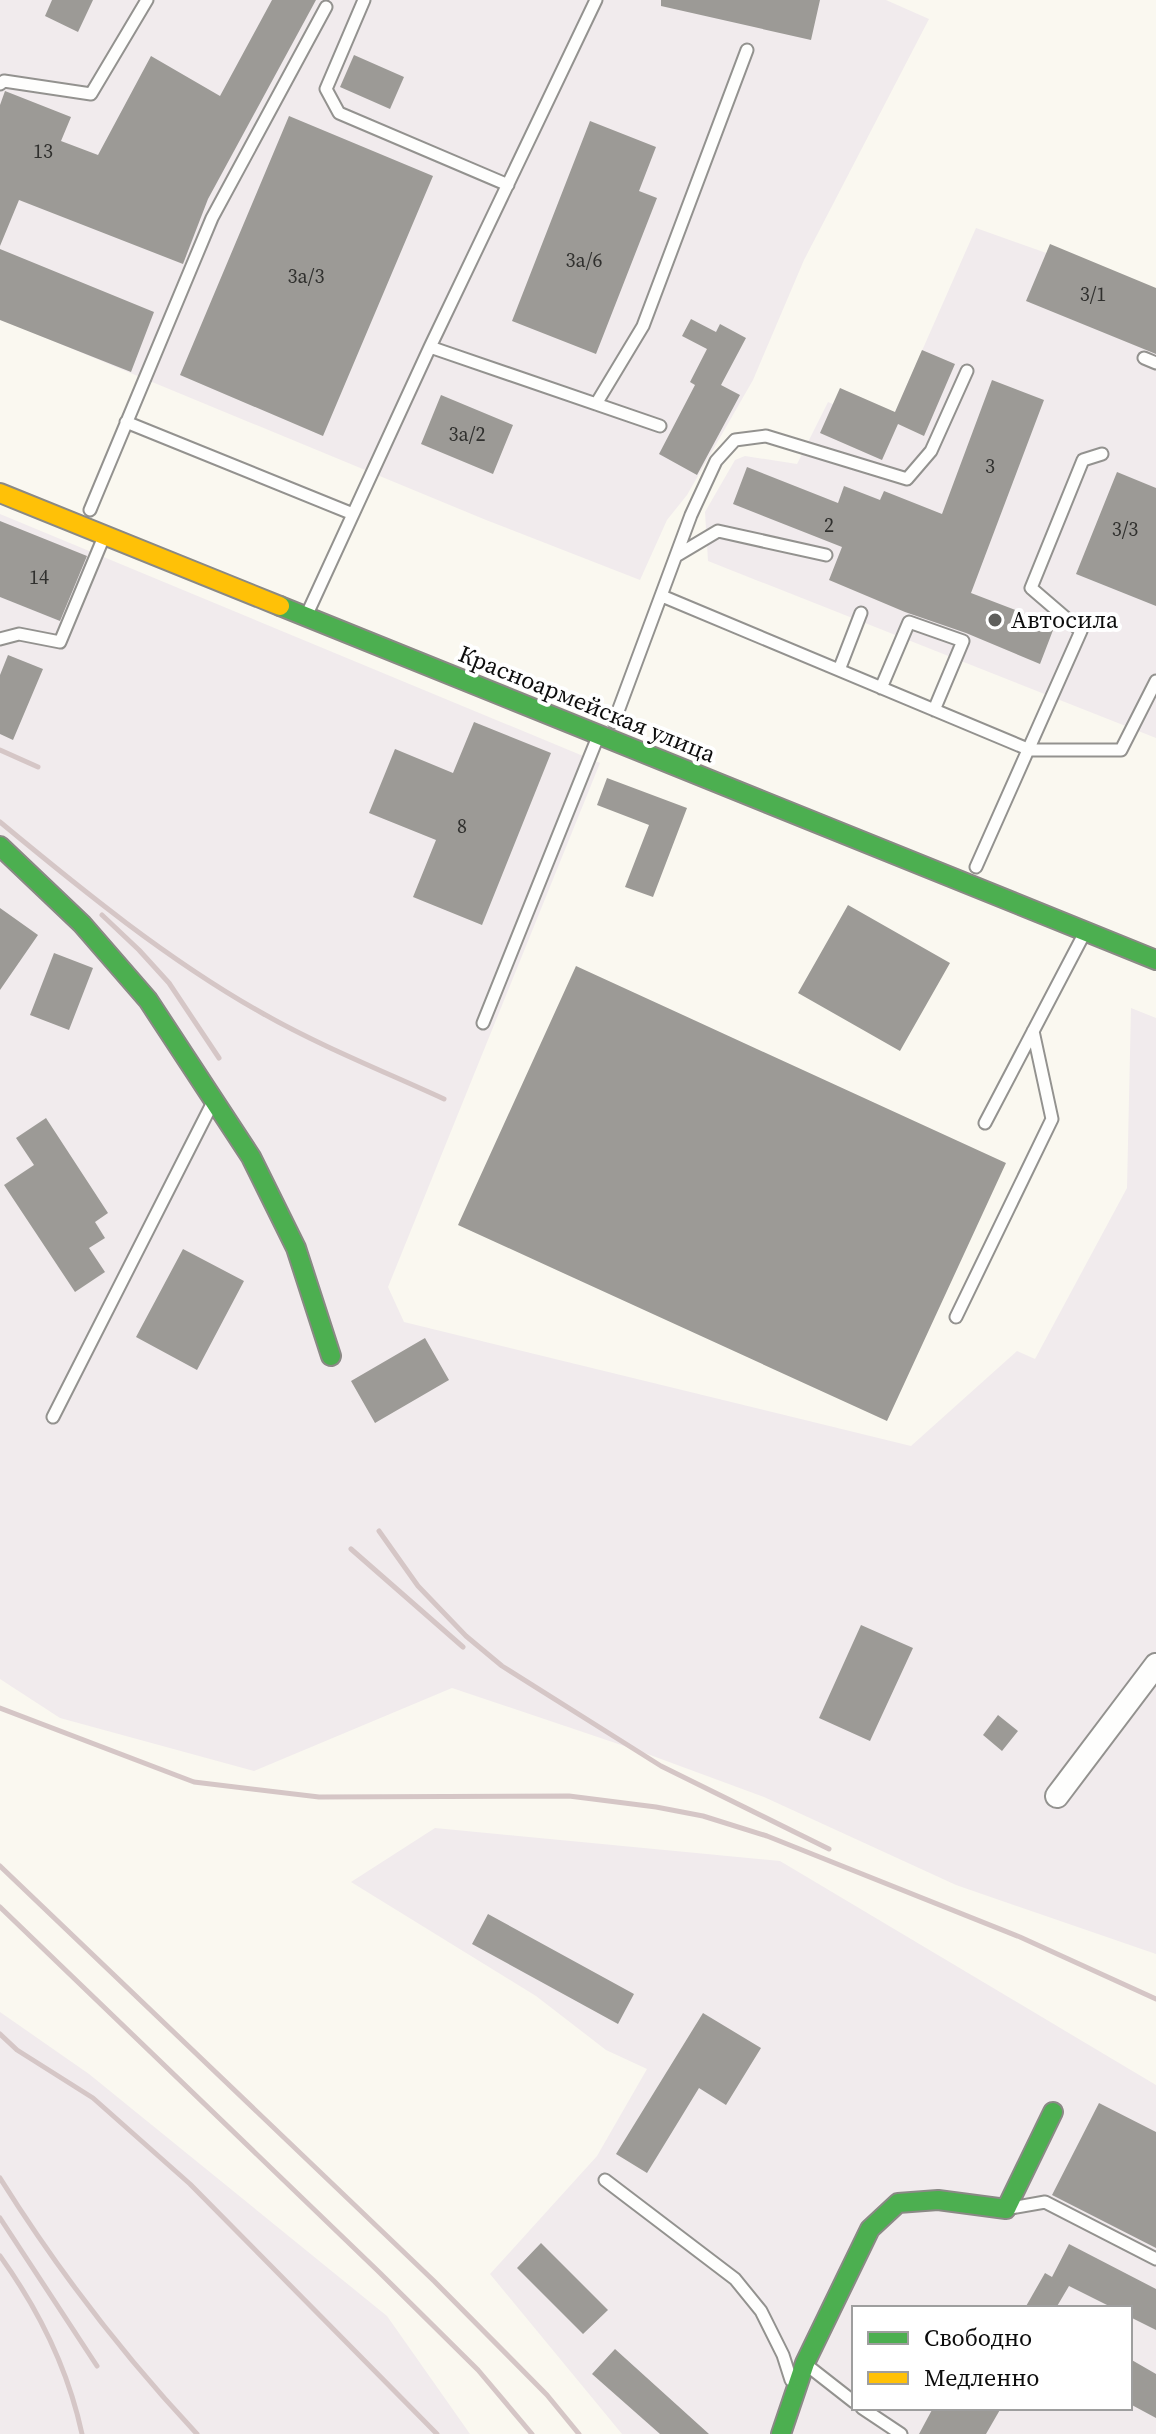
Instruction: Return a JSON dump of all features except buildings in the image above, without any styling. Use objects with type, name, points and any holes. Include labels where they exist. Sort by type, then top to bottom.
[{"type":"main road","name":"Красноармейская улица","points":[[0,474],[90,510],[599,735],[1156,960]]},
{"type":"main road","name":"Красноармейская улица","points":[[0,493],[105,535],[614,722],[864,822]]},
{"type":"main road","points":[[3,855],[82,924],[148,1000],[214,1100],[251,1157],[296,1248],[331,1356]]},
{"type":"main road","points":[[781,2434],[805,2363],[870,2229],[898,2203],[938,2200],[1006,2209],[1053,2112]]},
{"type":"street","points":[[1057,1796],[1156,1665]]},
{"type":"lane","points":[[0,84],[4,81],[91,94],[147,0]]},
{"type":"lane","points":[[364,0],[326,89],[339,113],[508,185]]},
{"type":"lane","points":[[310,608],[430,347],[596,0]]},
{"type":"lane","points":[[90,510],[212,218],[326,7]]},
{"type":"lane","points":[[596,404],[643,326],[747,50]]},
{"type":"lane","points":[[430,347],[660,426]]},
{"type":"lane","points":[[1144,358],[1156,363]]},
{"type":"lane","points":[[614,722],[691,515],[716,461],[735,440],[766,436],[907,479],[931,451],[967,371]]},
{"type":"lane","points":[[126,422],[353,514]]},
{"type":"lane","points":[[976,867],[1081,631],[1031,588],[1083,460],[1102,454]]},
{"type":"lane","points":[[676,557],[718,531],[826,555]]},
{"type":"lane","points":[[0,639],[19,634],[60,642],[105,535]]},
{"type":"lane","points":[[662,596],[1030,750],[1121,750],[1156,681]]},
{"type":"lane","points":[[839,670],[861,613]]},
{"type":"lane","points":[[881,688],[909,622],[963,641],[934,710]]},
{"type":"lane","points":[[483,1023],[599,735]]},
{"type":"lane","points":[[985,1123],[1085,932]]},
{"type":"lane","points":[[956,1317],[1052,1119],[1033,1031]]},
{"type":"lane","points":[[53,1417],[214,1100]]},
{"type":"lane","points":[[605,2180],[735,2279],[761,2311],[783,2355],[795,2392]]},
{"type":"lane","points":[[1006,2209],[1045,2202],[1156,2259]]},
{"type":"lane","points":[[805,2363],[852,2400]]},
{"type":"lane","points":[[865,2410],[901,2434]]},
{"type":"lane","points":[[872,2434],[882,2423]]},
{"type":"shaded area","points":[[0,0],[886,0],[929,19],[804,260],[753,380],[687,495],[667,520],[640,580],[486,520],[0,319]]},
{"type":"shaded area","points":[[976,228],[1156,292],[1156,738],[708,561],[705,512],[735,460],[745,456],[797,464],[828,402],[888,428]]},
{"type":"shaded area","points":[[0,514],[600,763],[388,1287],[404,1322],[911,1446],[1017,1351],[1035,1359],[1127,1188],[1131,1008],[1156,1018],[1156,1954],[956,1885],[764,1797],[452,1688],[254,1771],[60,1718],[0,1679]]},
{"type":"shaded area","points":[[435,1828],[780,1861],[1156,2085],[1156,2434],[622,2434],[490,2274],[597,2156],[647,2069],[606,2050],[536,1996],[351,1882]]},
{"type":"shaded area","points":[[0,2012],[89,2074],[387,2316],[470,2434],[0,2434]]},
{"type":"railway","points":[[0,750],[38,767]]},
{"type":"railway","points":[[0,822],[126,923],[227,992],[306,1036],[444,1099]]},
{"type":"railway","points":[[102,915],[169,983],[219,1058]]},
{"type":"railway","points":[[379,1531],[418,1586],[466,1636],[502,1666],[661,1766],[829,1849]]},
{"type":"railway","points":[[351,1549],[463,1647]]},
{"type":"railway","points":[[0,1708],[194,1782],[319,1797],[569,1796],[703,1816],[767,1836],[1020,1937],[1156,1999]]},
{"type":"railway","points":[[0,1866],[434,2281],[547,2395],[579,2434]]},
{"type":"railway","points":[[0,1907],[478,2370],[532,2434]]},
{"type":"railway","points":[[0,2034],[17,2050],[93,2098],[190,2184],[437,2434]]},
{"type":"railway","points":[[0,2178],[92,2311],[197,2434]]},
{"type":"railway","points":[[0,2218],[97,2366]]},
{"type":"railway","points":[[0,2256],[27,2297],[50,2341],[69,2386],[82,2434]]},
{"type":"traffic: fast","points":[[280,606],[1156,960]]},
{"type":"traffic: fast","points":[[0,846],[82,924],[148,1000],[251,1157],[296,1248],[331,1356]]},
{"type":"traffic: fast","points":[[781,2434],[805,2363],[870,2229],[898,2203],[938,2200],[1006,2209],[1053,2112]]},
{"type":"traffic: slow","points":[[0,493],[280,606]]},
{"type":"place","name":"Автосила","points":[[995,620]]}]
